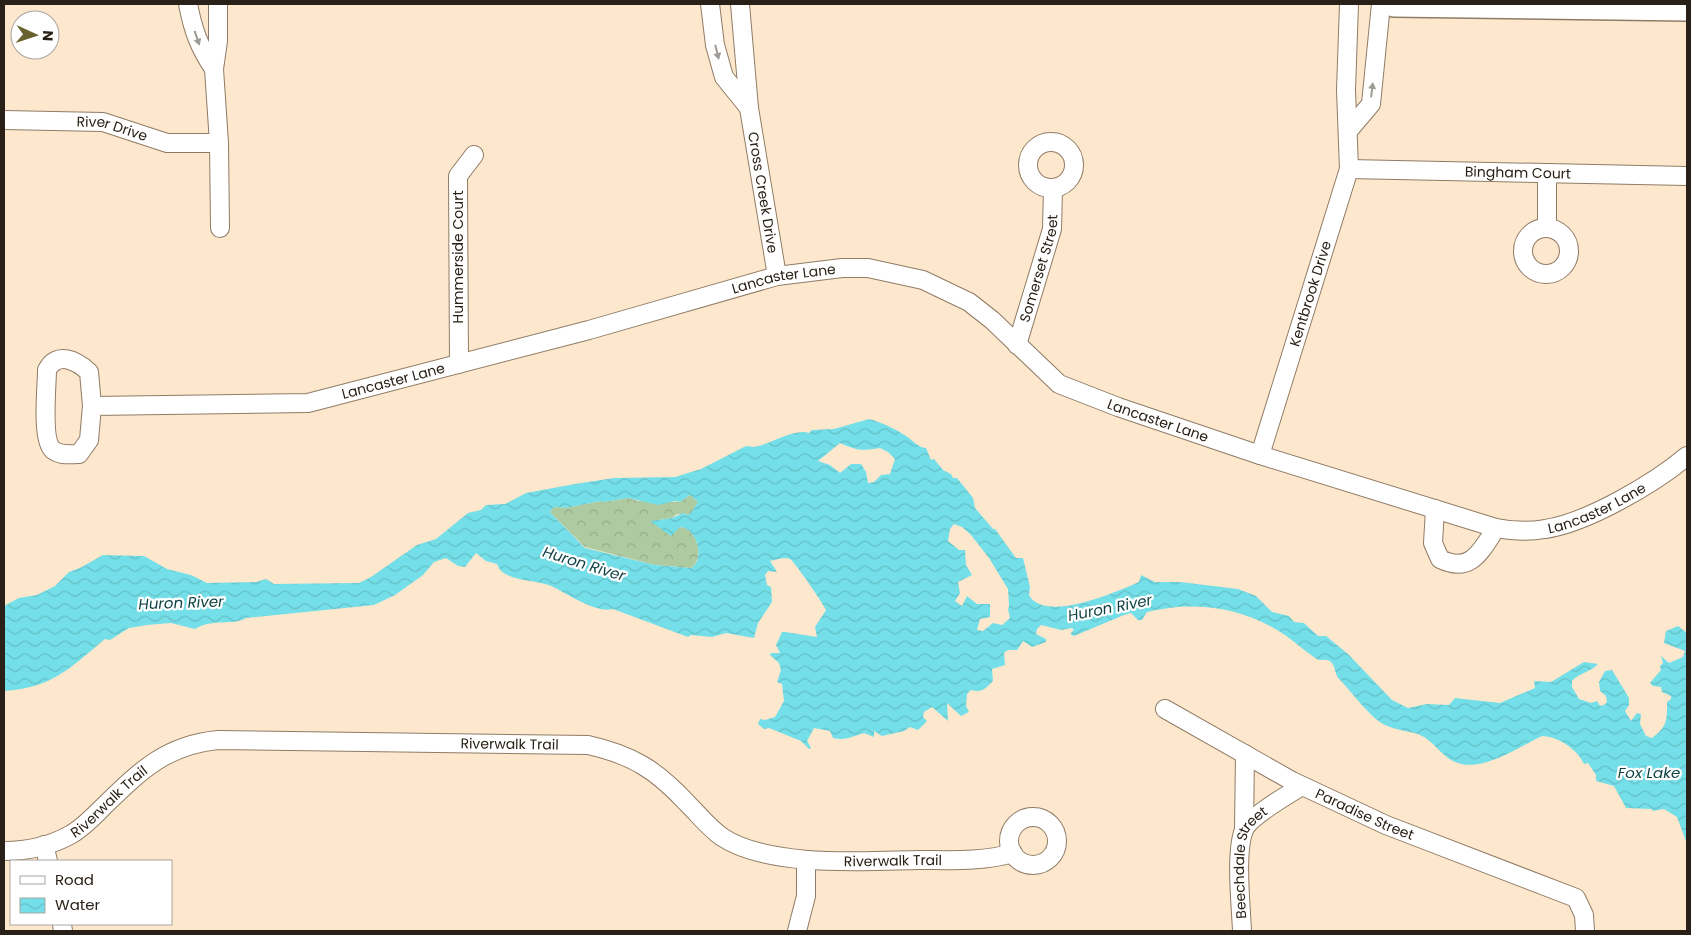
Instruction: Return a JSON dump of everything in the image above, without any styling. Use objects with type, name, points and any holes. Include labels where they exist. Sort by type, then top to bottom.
[{"type":"main road","points":[[1394,4],[1687,8]]},
{"type":"street","points":[[188,4],[200,49],[214,69]]},
{"type":"street","points":[[218,4],[218,41],[214,69],[219,143],[220,228]]},
{"type":"street","name":"Cross Creek Drive","points":[[710,4],[715,45],[724,77],[749,108]]},
{"type":"street","name":"Cross Creek Drive","points":[[740,4],[749,108],[777,276]]},
{"type":"street","name":"Kentbrook Drive","points":[[1260,455],[1349,169],[1346,90],[1349,4]]},
{"type":"street","points":[[1349,130],[1370,104],[1381,4]]},
{"type":"street","name":"River Drive","points":[[4,120],[103,122],[167,143],[219,143]]},
{"type":"street","name":"Hummerside Court","points":[[459,364],[458,176],[474,155]]},
{"type":"street","name":"Bingham Court","points":[[1349,169],[1687,176]]},
{"type":"street","points":[[1547,173],[1547,228]]},
{"type":"street","name":"Somerset Street","points":[[1017,345],[1052,229],[1053,189]]},
{"type":"street","name":"Lancaster Lane","points":[[92,406],[308,403],[589,330],[777,276],[842,268],[868,268],[923,280],[969,302],[1059,384],[1118,407],[1260,455],[1496,528],[1521,531],[1546,529],[1580,519],[1659,478],[1687,456]]},
{"type":"street","points":[[60,358],[69,359],[77,361],[89,372],[92,406],[89,440],[80,454],[62,454],[52,449],[46,438],[47,370],[50,363],[60,358]]},
{"type":"street","points":[[1434,509],[1433,543],[1440,559],[1448,563],[1471,561],[1479,554],[1496,528]]},
{"type":"street","name":"Paradise Street","points":[[1164,709],[1302,786],[1386,825],[1576,898],[1584,915],[1585,931]]},
{"type":"street","name":"Riverwalk Trail","points":[[4,851],[29,849],[46,853],[83,826],[148,765],[161,757],[193,744],[218,740],[578,744],[618,752],[654,770],[713,830],[733,843],[762,853],[806,860],[985,859],[1013,853]]},
{"type":"street","points":[[1244,829],[1245,754]]},
{"type":"street","name":"Beechdale Street","points":[[1242,931],[1240,848],[1244,829],[1266,809],[1302,786]]},
{"type":"street","points":[[797,931],[806,896],[806,860]]},
{"type":"green space","points":[[690,495],[698,502],[690,515],[677,514],[672,518],[651,521],[675,531],[680,527],[692,533],[698,545],[698,552],[695,564],[691,568],[655,565],[585,547],[550,512],[554,507],[566,508],[628,498],[638,501],[680,502]]},
{"type":"water","points":[[869,419],[893,428],[918,445],[926,448],[931,460],[934,459],[943,470],[951,474],[953,478],[957,478],[973,498],[975,508],[995,529],[1016,558],[1023,558],[1030,587],[1029,595],[1037,603],[1050,606],[1065,606],[1082,603],[1139,582],[1141,575],[1155,582],[1180,582],[1238,589],[1256,596],[1272,612],[1289,616],[1294,622],[1304,623],[1318,636],[1326,636],[1348,654],[1392,700],[1408,708],[1427,704],[1449,705],[1455,698],[1500,703],[1535,688],[1534,681],[1551,682],[1584,662],[1598,664],[1572,681],[1572,687],[1579,699],[1591,703],[1597,701],[1600,706],[1604,705],[1607,702],[1606,696],[1600,691],[1599,682],[1605,671],[1612,670],[1629,698],[1629,705],[1625,711],[1631,721],[1637,713],[1641,714],[1640,724],[1646,736],[1652,738],[1661,730],[1666,722],[1667,702],[1671,699],[1671,696],[1662,692],[1661,687],[1653,686],[1650,683],[1661,670],[1660,666],[1663,663],[1661,656],[1669,663],[1683,657],[1685,651],[1664,643],[1666,631],[1678,626],[1687,633],[1687,844],[1677,817],[1664,809],[1652,811],[1652,809],[1626,808],[1614,786],[1596,781],[1596,775],[1588,763],[1584,764],[1572,749],[1561,741],[1542,736],[1499,758],[1487,762],[1475,765],[1453,761],[1422,736],[1379,722],[1339,679],[1330,661],[1317,659],[1269,625],[1236,612],[1218,608],[1165,608],[1147,612],[1142,620],[1138,620],[1131,613],[1074,636],[1070,634],[1074,630],[1072,628],[1061,630],[1041,625],[1037,629],[1036,634],[1046,639],[1046,642],[1032,647],[1023,641],[1017,650],[1008,650],[1004,653],[1005,665],[992,669],[993,681],[983,690],[971,690],[967,694],[966,706],[969,712],[961,716],[947,703],[948,721],[932,707],[924,712],[923,717],[927,721],[918,730],[910,727],[904,731],[882,736],[874,731],[874,737],[864,733],[838,739],[833,738],[830,731],[814,728],[807,741],[811,748],[809,749],[801,741],[769,728],[764,729],[758,724],[760,719],[765,720],[775,717],[784,701],[782,684],[777,682],[781,670],[779,663],[770,655],[771,653],[780,653],[776,645],[782,632],[817,637],[815,627],[826,610],[790,559],[785,558],[770,561],[777,572],[768,571],[765,575],[767,585],[771,587],[772,602],[758,623],[754,638],[726,633],[712,637],[691,635],[688,637],[613,609],[606,610],[589,605],[549,585],[509,576],[497,564],[486,561],[476,553],[465,567],[458,566],[446,558],[434,562],[423,575],[395,595],[374,605],[246,618],[236,622],[209,624],[195,629],[171,623],[129,628],[110,640],[105,639],[70,667],[48,681],[35,686],[4,691],[4,606],[19,598],[37,595],[55,586],[69,572],[103,555],[144,556],[167,569],[191,575],[207,583],[256,582],[266,579],[274,584],[359,583],[371,577],[417,545],[436,539],[468,513],[481,510],[486,505],[505,504],[526,493],[614,478],[675,477],[701,469],[746,446],[760,446],[796,433],[834,429]],"holes":[[[840,443],[856,449],[880,448],[888,452],[895,459],[890,474],[881,475],[874,482],[868,483],[866,472],[861,464],[851,464],[840,473],[830,465],[818,461]],[[690,495],[698,502],[690,514],[684,515],[685,512],[672,518],[650,521],[671,536],[680,527],[691,533],[698,545],[698,558],[691,568],[655,565],[585,548],[550,512],[554,507],[566,508],[628,498],[658,505],[675,501],[680,502]],[[954,524],[962,527],[971,535],[989,558],[1008,589],[1010,618],[1002,625],[993,623],[983,631],[977,630],[980,619],[990,617],[990,604],[977,604],[967,596],[962,606],[955,601],[960,593],[958,582],[972,575],[966,565],[965,550],[959,550],[948,541],[950,529]]]},
{"type":"water label","name":"Huron River","points":[[584,564]]},
{"type":"water label","name":"Huron River","points":[[181,603]]},
{"type":"water label","name":"Huron River","points":[[1110,608]]},
{"type":"water label","name":"Fox Lake","points":[[1649,773]]}]
